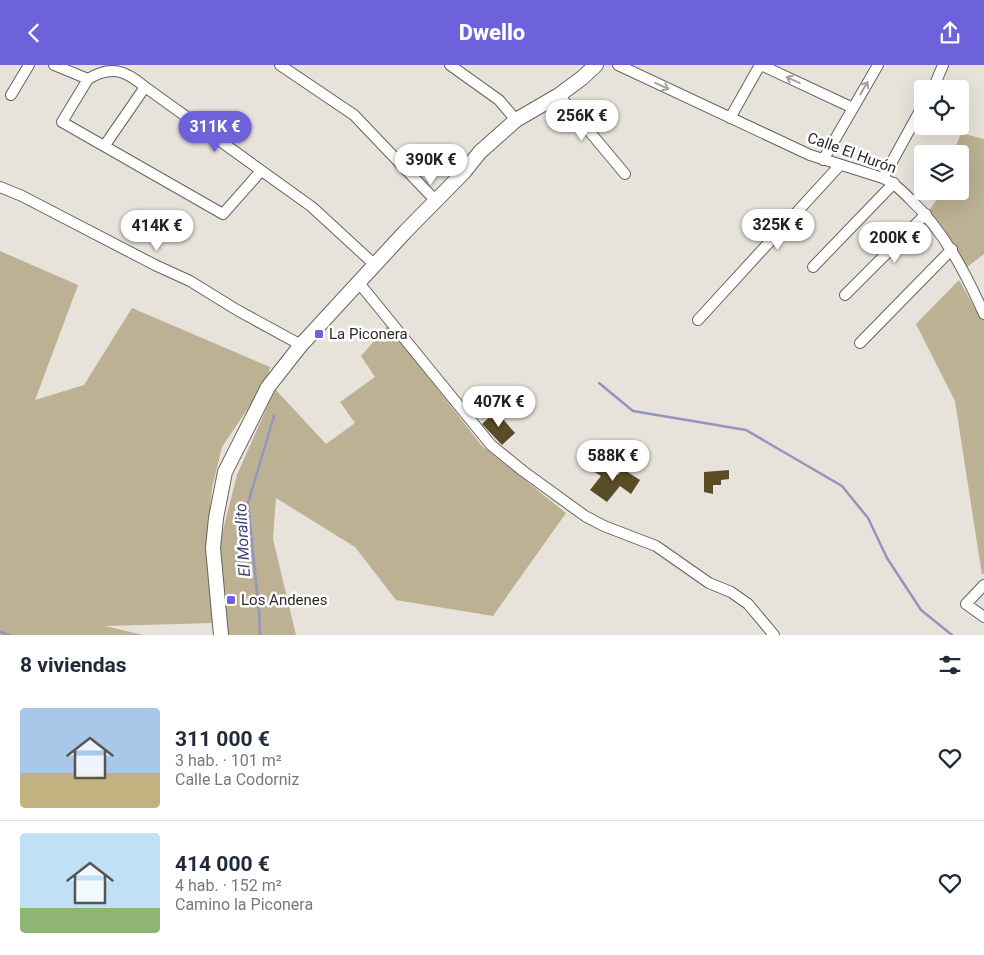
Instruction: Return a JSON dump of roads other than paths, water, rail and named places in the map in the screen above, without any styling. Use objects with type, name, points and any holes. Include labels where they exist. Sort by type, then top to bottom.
[{"type":"main road","points":[[221,635],[213,548],[216,518],[225,472],[268,387],[301,345],[480,152],[516,120],[559,95],[596,65]]},
{"type":"street","points":[[11,95],[29,65]]},
{"type":"street","points":[[54,65],[88,79]]},
{"type":"street","points":[[280,65],[354,115],[436,201]]},
{"type":"street","points":[[450,65],[499,100],[516,120]]},
{"type":"street","name":"Calle El Hurón","points":[[618,65],[823,160],[894,183],[926,214],[952,249],[984,314]]},
{"type":"street","points":[[730,117],[761,65],[853,107]]},
{"type":"street","points":[[823,160],[878,65]]},
{"type":"street","points":[[937,80],[943,65]]},
{"type":"street","points":[[261,171],[223,214],[62,122],[88,79],[99,70],[115,69],[129,73],[145,87],[312,207],[375,265]]},
{"type":"street","points":[[104,145],[145,87]]},
{"type":"street","points":[[559,95],[625,173]]},
{"type":"street","points":[[883,178],[914,122]]},
{"type":"street","points":[[698,320],[840,165]]},
{"type":"street","points":[[813,267],[894,183]]},
{"type":"street","points":[[0,187],[190,281],[237,310],[301,345]]},
{"type":"street","points":[[845,295],[926,214]]},
{"type":"street","points":[[860,343],[952,249]]},
{"type":"street","points":[[359,283],[491,445],[585,516],[604,526],[656,546],[709,583],[731,592],[748,604],[774,635]]},
{"type":"street","points":[[984,585],[966,603],[984,617]]},
{"type":"waterway","points":[[599,383],[633,411],[746,430],[842,486],[868,518],[887,558],[921,610],[952,635]]},
{"type":"waterway","name":"El Moralito","points":[[260,635],[248,503],[274,416]]},
{"type":"waterway","name":"La Piconera","points":[[0,632],[9,635]]},
{"type":"place","name":"La Piconera","points":[[319,334]]},
{"type":"place","name":"Los Andenes","points":[[231,600]]}]
